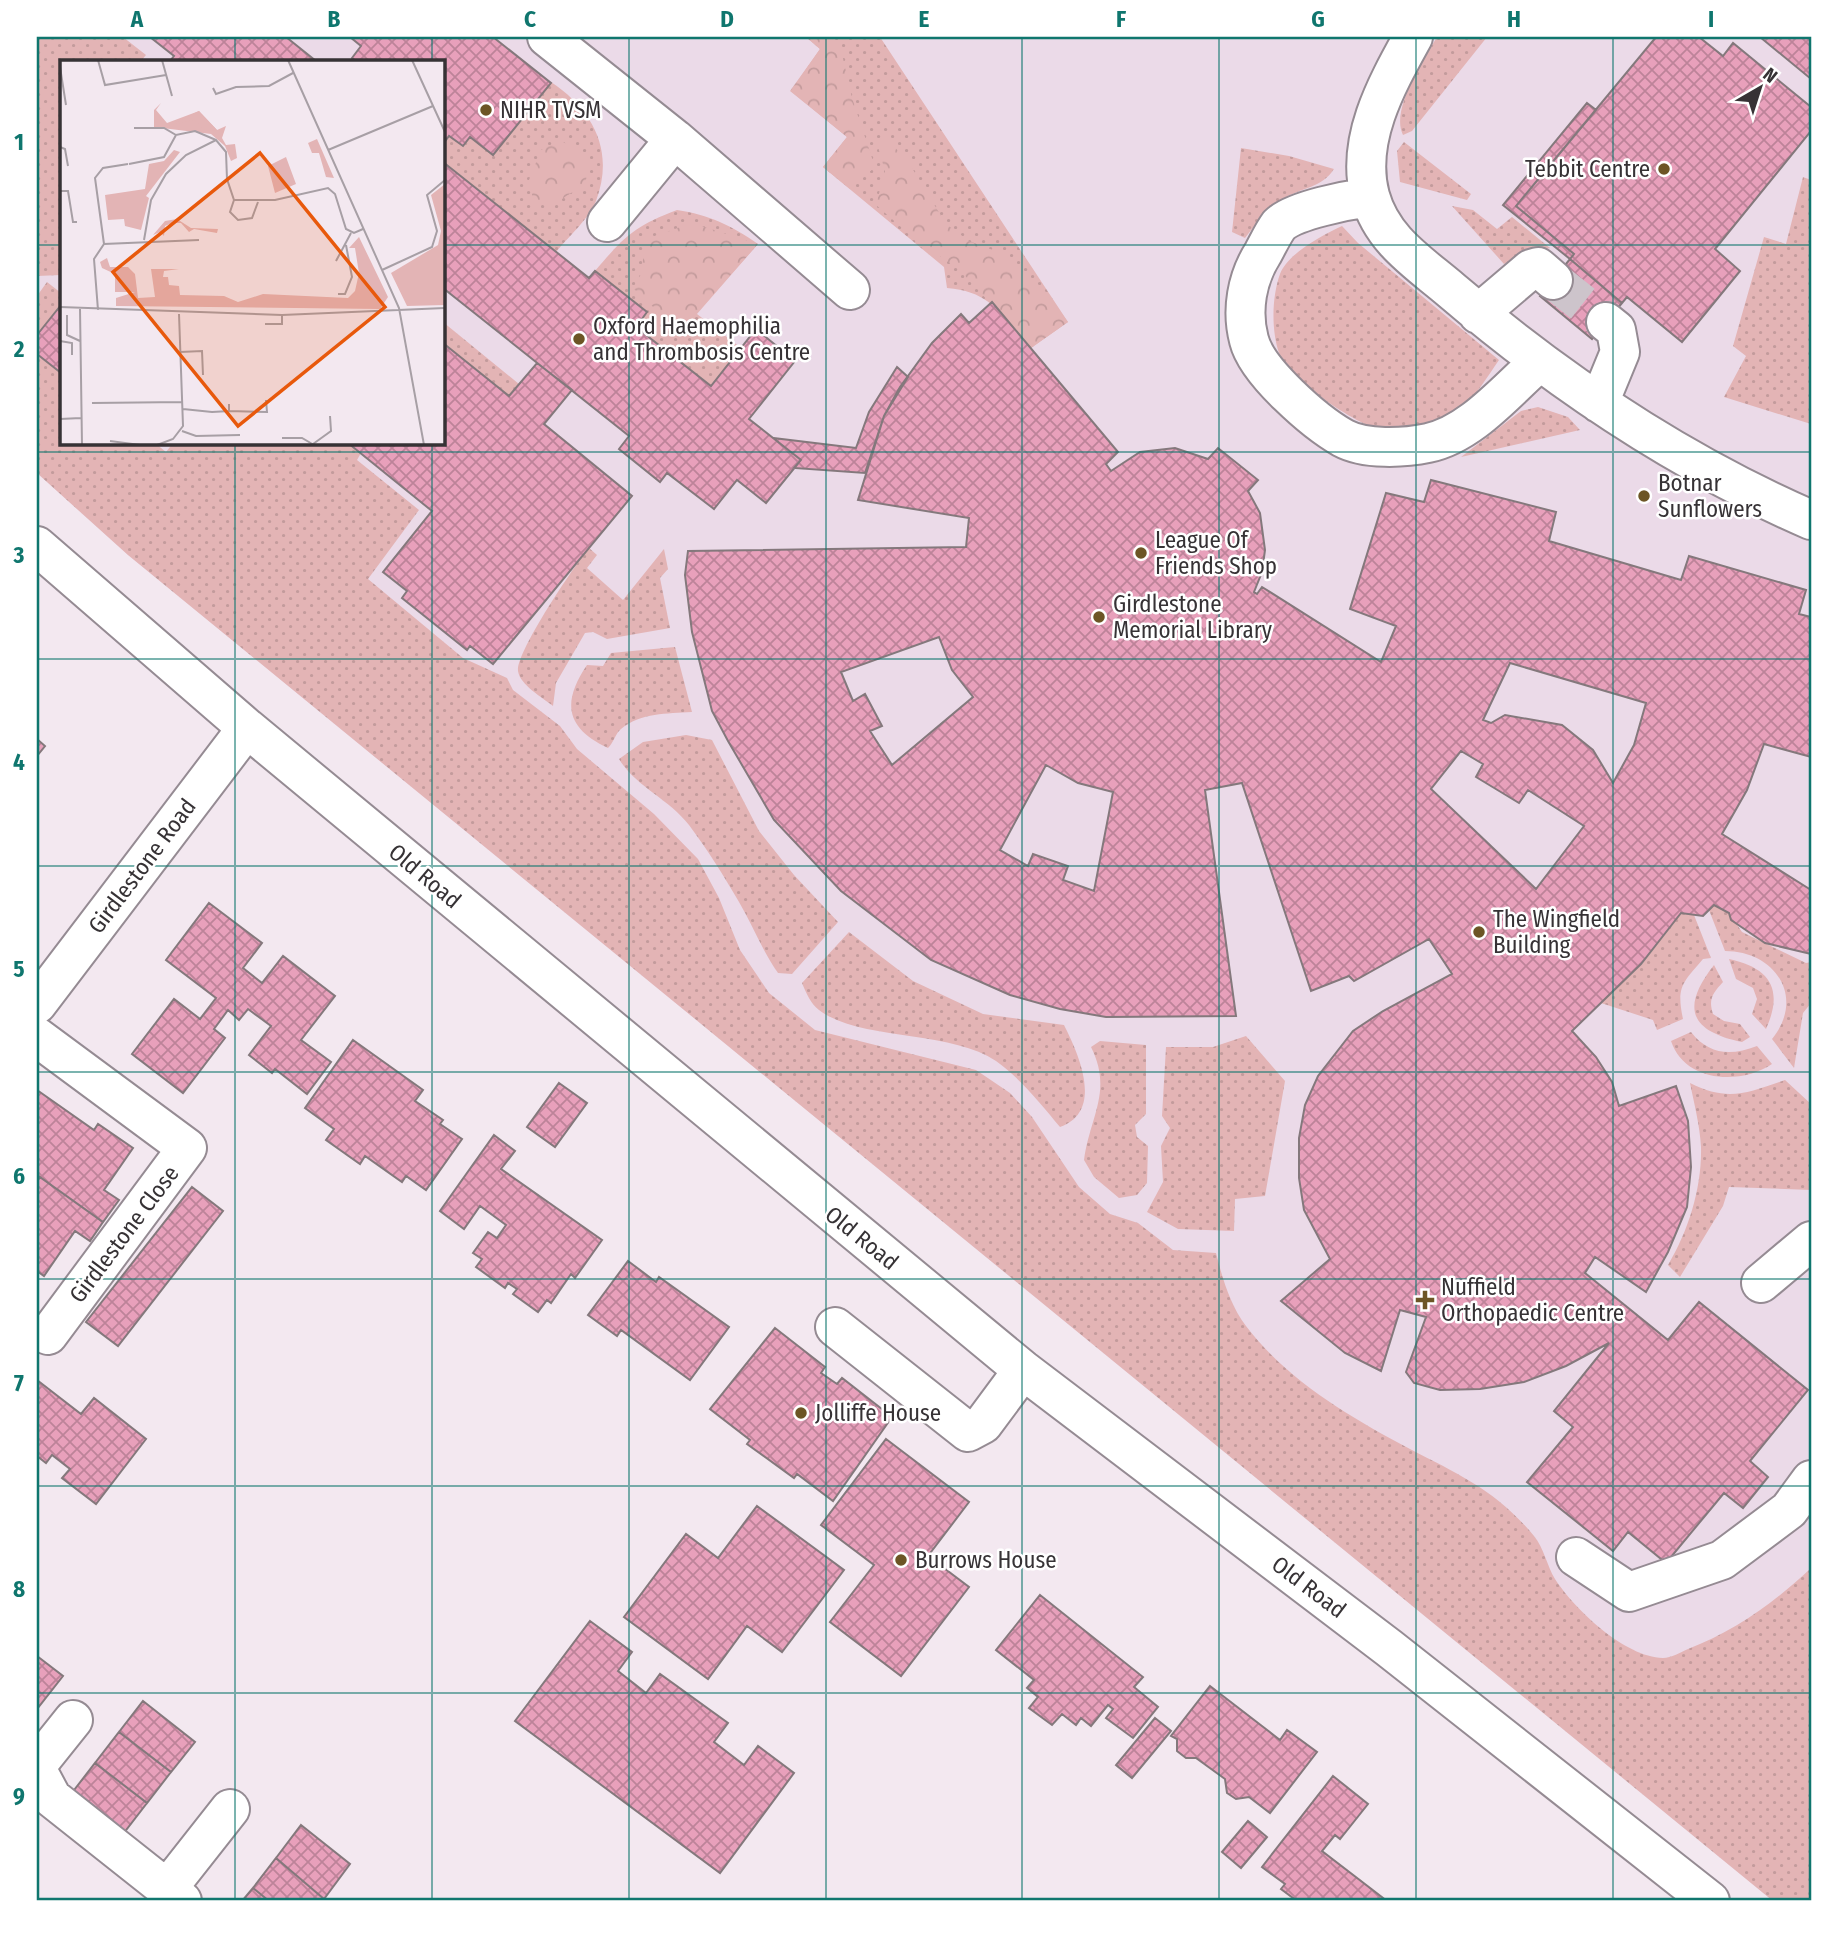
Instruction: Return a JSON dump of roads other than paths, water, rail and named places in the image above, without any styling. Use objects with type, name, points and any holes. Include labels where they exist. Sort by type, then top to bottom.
[{"type":"street","points":[[547,37],[675,139],[850,290]]},
{"type":"street","points":[[1413,37],[1382,93],[1370,132],[1366,173],[1370,197],[1385,233],[1478,314],[1539,362],[1599,403],[1717,476],[1811,520]]},
{"type":"street","points":[[607,222],[675,139]]},
{"type":"street","points":[[1370,197],[1330,203],[1280,224],[1258,261],[1246,290],[1249,341],[1272,379],[1305,410],[1345,439],[1388,447],[1429,443],[1468,425],[1539,362]]},
{"type":"street","points":[[1478,314],[1531,269],[1538,267],[1553,279]]},
{"type":"street","points":[[1599,403],[1620,352],[1616,330],[1606,322]]},
{"type":"street","name":"Old Road","points":[[37,546],[247,728],[1023,1370],[1432,1681],[1710,1901]]},
{"type":"street","name":"Girdlestone Road","points":[[37,1004],[247,728]]},
{"type":"street","name":"Girdlestone Close","points":[[37,1037],[187,1148],[48,1335]]},
{"type":"street","points":[[1761,1283],[1811,1241]]},
{"type":"street","points":[[835,1327],[968,1433],[983,1424],[1023,1370]]},
{"type":"street","points":[[1576,1556],[1629,1592],[1722,1560],[1788,1510],[1811,1480]]},
{"type":"street","points":[[37,1765],[73,1720]]},
{"type":"street","points":[[37,1770],[52,1798],[175,1895],[230,1809]]},
{"type":"tunnel","points":[[1553,280],[1606,322]]},
{"type":"place","name":"NIHR TVSM","points":[[486,110]]},
{"type":"place","name":"Tebbit Centre","points":[[1664,169]]},
{"type":"place","name":"Oxford Haemophilia and Thrombosis Centre","points":[[579,339]]},
{"type":"place","name":"Botnar Sunflowers","points":[[1644,496]]},
{"type":"place","name":"League Of Friends Shop","points":[[1141,553]]},
{"type":"place","name":"Girdlestone Memorial Library","points":[[1099,617]]},
{"type":"place","name":"The Wingfield Building","points":[[1479,932]]},
{"type":"place","name":"Nuffield Orthopaedic Centre","points":[[1425,1300]]},
{"type":"place","name":"Jolliffe House","points":[[801,1413]]},
{"type":"place","name":"Burrows House","points":[[901,1560]]}]
